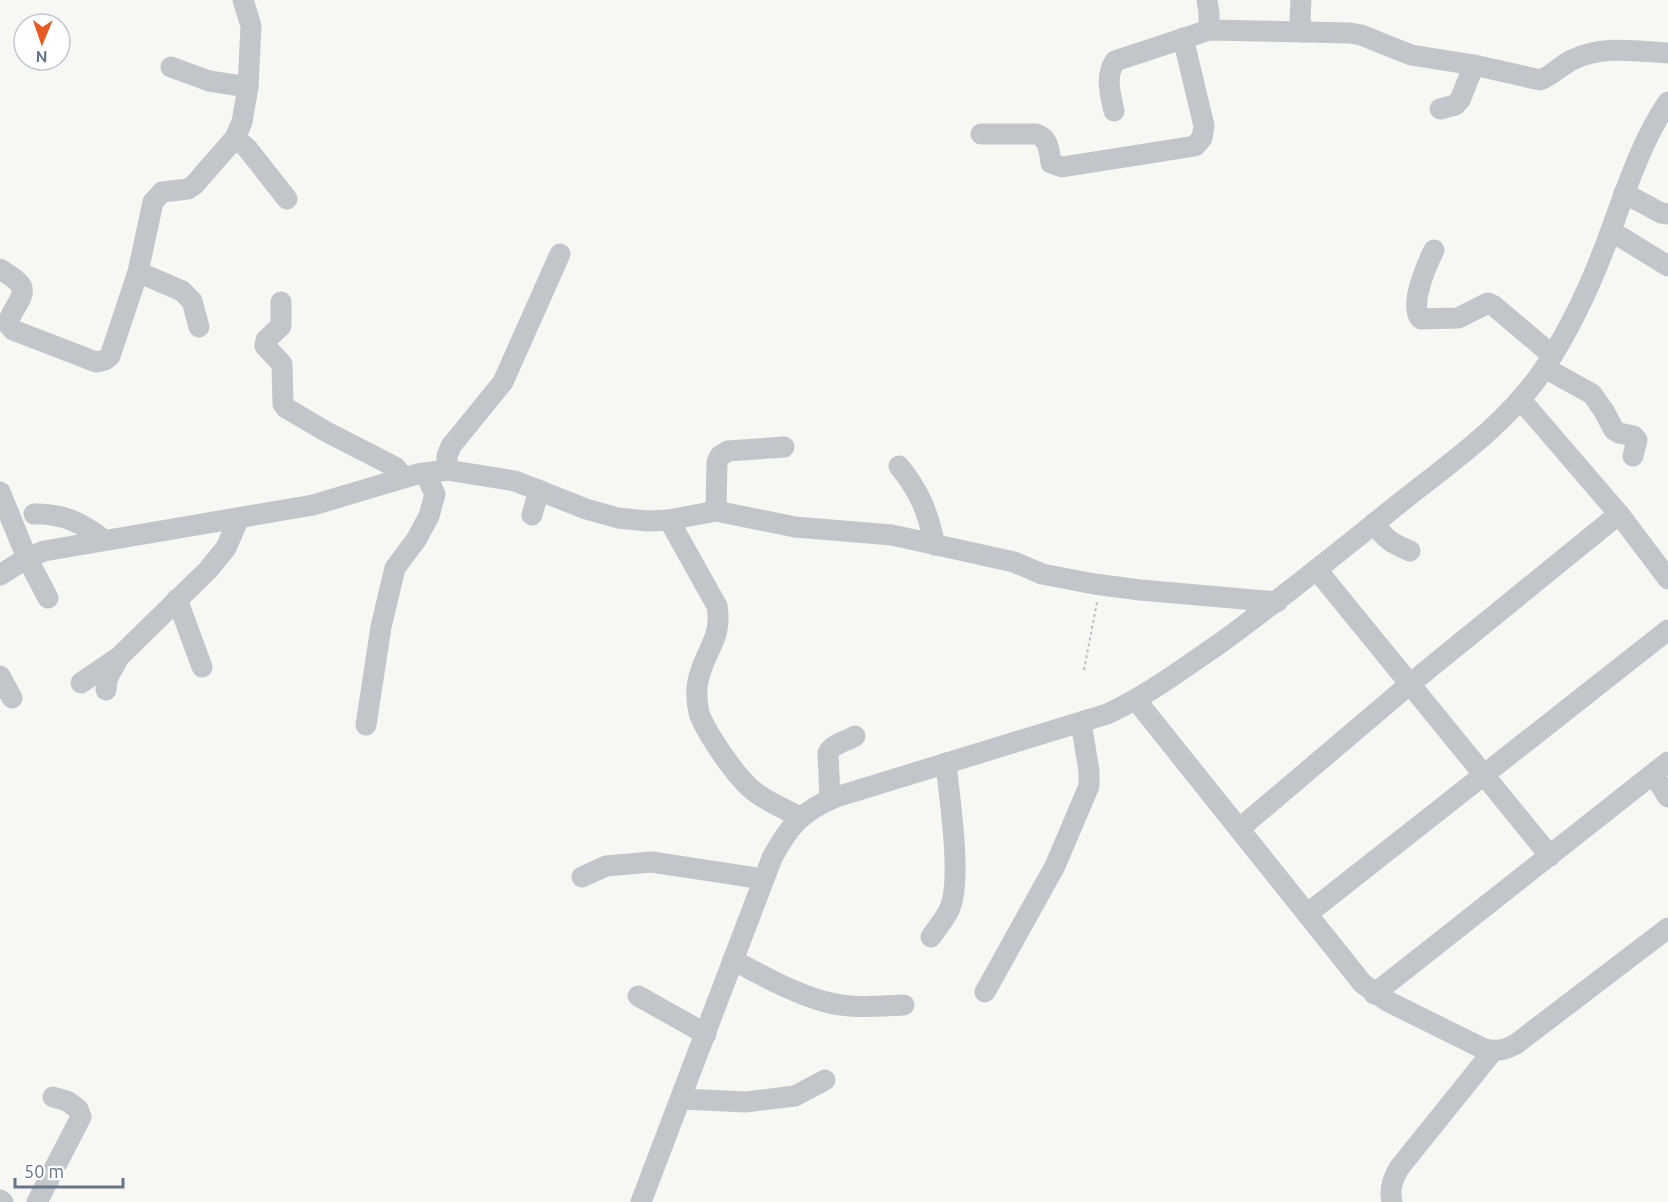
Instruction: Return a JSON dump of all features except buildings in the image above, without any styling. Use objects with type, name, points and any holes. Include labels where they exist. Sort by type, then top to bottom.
[{"type":"street","points":[[0,268],[19,283],[22,290],[21,297],[9,318],[8,324],[12,330],[96,362],[110,356],[138,272],[153,202],[162,192],[188,189],[194,185],[235,138],[242,122],[248,87],[251,26],[243,0]]},
{"type":"street","points":[[1207,0],[1209,30]]},
{"type":"street","points":[[1301,0],[1300,19],[1303,32]]},
{"type":"street","points":[[1114,111],[1108,77],[1115,61],[1209,30],[1361,35],[1411,54],[1540,80],[1550,76],[1576,58],[1606,50],[1668,53]]},
{"type":"street","points":[[981,134],[1044,136],[1051,163],[1062,167],[1196,146],[1202,138],[1202,114],[1183,38]]},
{"type":"street","points":[[1440,108],[1455,105],[1460,100],[1474,65]]},
{"type":"street","points":[[171,67],[209,81],[248,87]]},
{"type":"street","points":[[641,1202],[772,858],[784,834],[799,817],[830,799],[1107,714],[1136,700],[1277,602],[1474,443],[1521,400],[1548,362],[1592,280],[1624,193],[1653,125],[1666,108]]},
{"type":"street","points":[[235,138],[247,148],[287,198]]},
{"type":"street","points":[[1624,193],[1661,213],[1668,214]]},
{"type":"street","points":[[1611,231],[1668,266]]},
{"type":"street","points":[[1434,250],[1422,276],[1416,310],[1418,316],[1421,319],[1458,318],[1488,303],[1494,306],[1548,362],[1592,394],[1614,430],[1634,436],[1637,440],[1633,456]]},
{"type":"street","points":[[447,470],[447,456],[451,447],[503,382],[560,254]]},
{"type":"street","points":[[138,272],[182,291],[192,301],[199,327]]},
{"type":"street","points":[[280,302],[281,326],[266,340],[266,346],[282,364],[283,404],[325,431],[395,467],[404,478]]},
{"type":"street","points":[[1521,400],[1619,514],[1668,579]]},
{"type":"street","points":[[716,511],[717,462],[720,456],[728,451],[784,447]]},
{"type":"street","points":[[899,466],[915,487],[925,506],[935,544]]},
{"type":"street","points":[[0,575],[45,550],[313,505],[404,478],[447,470],[502,477],[602,514],[648,521],[669,520],[716,511],[795,527],[892,535],[1014,562],[1042,574],[1100,585],[1277,602]]},
{"type":"street","points":[[366,725],[381,627],[395,568],[416,540],[429,516],[435,494],[425,473]]},
{"type":"street","points":[[532,515],[538,490]]},
{"type":"street","points":[[0,492],[27,558],[48,598]]},
{"type":"street","points":[[34,514],[49,513],[63,516],[84,525],[104,540]]},
{"type":"street","points":[[1239,829],[1410,684],[1619,514]]},
{"type":"street","points":[[81,683],[119,657],[208,570],[226,548],[239,518]]},
{"type":"street","points":[[669,520],[717,606],[718,632],[698,680],[699,712],[706,728],[743,782],[756,793],[799,817]]},
{"type":"street","points":[[1374,524],[1392,544],[1410,550]]},
{"type":"street","points":[[1317,570],[1550,856]]},
{"type":"street","points":[[177,599],[202,667]]},
{"type":"street","points":[[1307,914],[1668,630]]},
{"type":"street","points":[[106,690],[107,679],[119,657]]},
{"type":"street","points":[[0,676],[12,698]]},
{"type":"street","points":[[1136,700],[1363,984],[1374,994],[1493,1051],[1505,1050],[1516,1044],[1668,928]]},
{"type":"street","points":[[986,992],[1055,866],[1089,786],[1089,771],[1081,722]]},
{"type":"street","points":[[830,799],[828,753],[834,745],[848,741],[855,736]]},
{"type":"street","points":[[931,937],[950,909],[953,893],[955,855],[946,763]]},
{"type":"street","points":[[1374,994],[1661,768],[1668,797]]},
{"type":"street","points":[[582,876],[606,866],[652,862],[764,879]]},
{"type":"street","points":[[733,960],[792,990],[828,1002],[866,1007],[904,1005]]},
{"type":"street","points":[[638,996],[706,1034]]},
{"type":"street","points":[[1392,1202],[1390,1195],[1392,1181],[1399,1168],[1493,1051]]},
{"type":"street","points":[[681,1099],[746,1102],[795,1096],[825,1080]]},
{"type":"street","points":[[37,1202],[81,1117],[78,1109],[67,1101],[53,1097]]},
{"type":"path","points":[[1084,670],[1100,585]]}]
